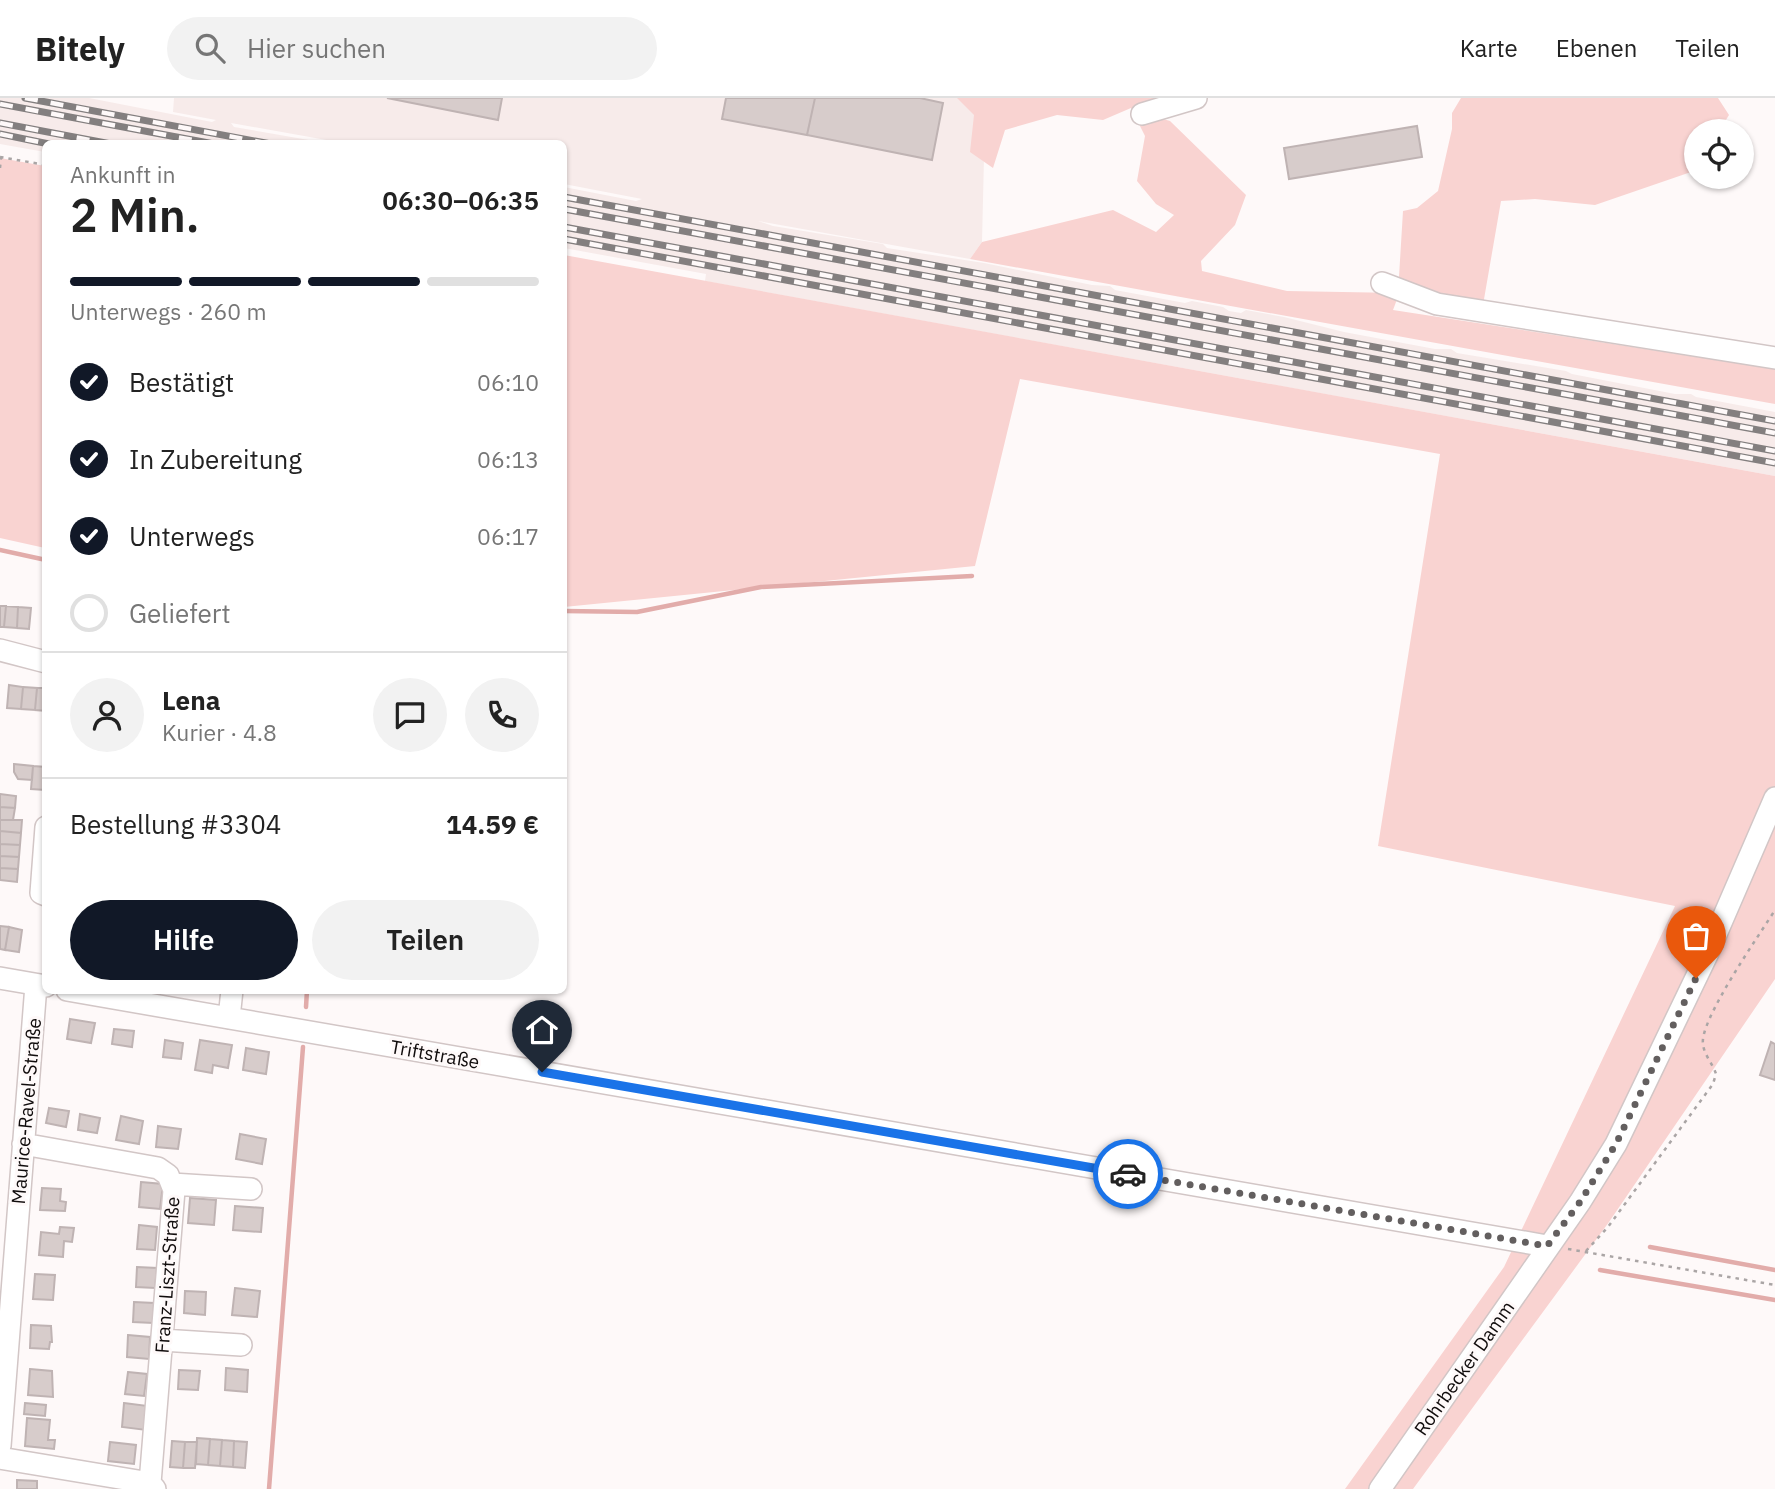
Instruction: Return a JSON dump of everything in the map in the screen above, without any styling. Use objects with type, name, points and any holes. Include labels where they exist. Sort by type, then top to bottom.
[{"type":"street","points":[[1142,114],[1196,98]]},
{"type":"street","points":[[1382,284],[1437,304],[1775,358]]},
{"type":"street","points":[[0,650],[42,661]]},
{"type":"street","name":"Rohrbecker Damm","points":[[1380,1489],[1580,1202],[1621,1134],[1707,954],[1775,798]]},
{"type":"street","points":[[0,978],[42,982]]},
{"type":"street","name":"Maurice-Ravel-Straße","points":[[0,1446],[8,1222],[23,1144],[42,990]]},
{"type":"street","name":"Triftstraße","points":[[90,994],[1547,1246]]},
{"type":"street","points":[[229,1018],[232,994]]},
{"type":"street","name":"Franz-Liszt-Straße","points":[[0,1458],[152,1486],[172,1185],[169,1175],[158,1168],[23,1144]]},
{"type":"street","points":[[172,1185],[251,1189]]},
{"type":"street","points":[[162,1340],[241,1345]]},
{"type":"path","points":[[0,168],[1,157],[42,164]]},
{"type":"path","points":[[1586,1251],[1608,1227],[1713,1084],[1716,1074],[1703,1044],[1704,1031],[1712,1012],[1775,910]]},
{"type":"path","points":[[1547,1246],[1775,1285]]},
{"type":"shaded area","points":[[0,98],[89,98],[212,122],[216,120],[173,112],[174,98],[971,98],[985,115],[982,242],[970,259],[758,221],[773,226],[883,244],[887,248],[1110,286],[1115,290],[1185,303],[1192,301],[1223,307],[1229,311],[1241,313],[1246,310],[1284,317],[1344,332],[1435,349],[1451,349],[1457,353],[1566,371],[1675,394],[1691,394],[1775,412],[1775,476],[705,281],[706,274],[567,249],[567,188],[636,201],[642,199],[567,185],[567,140],[326,140],[231,123],[234,127],[309,140],[42,140],[42,151],[0,144]]},
{"type":"shaded area","points":[[957,98],[1173,98],[1149,115],[1170,121],[1246,195],[1235,225],[1201,261],[1202,271],[1287,291],[1398,293],[1403,211],[1417,208],[1438,191],[1452,129],[1452,113],[1461,98],[1718,98],[1729,115],[1726,119],[1684,119],[1684,174],[1595,205],[1535,199],[1501,201],[1483,305],[1399,294],[1393,310],[1775,369],[1775,404],[970,259],[982,242],[1113,210],[1156,232],[1174,215],[1156,204],[1137,181],[1145,136],[1131,108],[1103,120],[1057,115],[1005,130],[993,168],[970,152],[974,115]]},
{"type":"shaded area","points":[[0,158],[42,165],[42,547],[0,538]]},
{"type":"shaded area","points":[[567,256],[1775,476],[1775,979],[1609,1222],[1413,1489],[1345,1489],[1504,1267],[1675,906],[1378,846],[1440,454],[1020,379],[975,566],[567,607]]},
{"type":"building","points":[[387,98],[502,98],[498,120]]},
{"type":"building","points":[[726,98],[815,98],[807,135],[722,119]]},
{"type":"building","points":[[815,98],[920,98],[943,103],[932,160],[807,135]]},
{"type":"building","points":[[1417,126],[1422,157],[1289,179],[1284,148]]},
{"type":"building","points":[[0,606],[6,606],[4,627],[0,627]]},
{"type":"building","points":[[6,606],[18,607],[17,628],[4,627]]},
{"type":"building","points":[[18,607],[31,608],[29,629],[17,628]]},
{"type":"building","points":[[9,685],[23,687],[21,709],[7,708]]},
{"type":"building","points":[[23,687],[37,688],[35,710],[21,709]]},
{"type":"building","points":[[37,688],[42,688],[42,711],[35,710]]},
{"type":"building","points":[[14,764],[33,766],[32,780],[18,779]]},
{"type":"building","points":[[33,766],[42,767],[42,790],[31,789]]},
{"type":"building","points":[[0,794],[16,796],[15,808],[0,807]]},
{"type":"building","points":[[0,807],[15,808],[13,820],[0,820]]},
{"type":"building","points":[[0,820],[22,820],[21,833],[0,831]]},
{"type":"building","points":[[0,831],[21,833],[20,845],[0,844]]},
{"type":"building","points":[[0,844],[20,845],[19,857],[0,856]]},
{"type":"building","points":[[0,856],[19,857],[18,869],[0,868]]},
{"type":"building","points":[[0,868],[18,869],[17,882],[0,880]]},
{"type":"building","points":[[0,926],[9,927],[5,950],[0,949]]},
{"type":"building","points":[[9,927],[22,930],[19,952],[5,950]]},
{"type":"building","points":[[70,1019],[95,1023],[91,1043],[67,1039]]},
{"type":"building","points":[[114,1029],[134,1031],[132,1047],[112,1044]]},
{"type":"building","points":[[165,1040],[183,1043],[181,1059],[163,1057]]},
{"type":"building","points":[[200,1040],[232,1045],[228,1068],[213,1065],[212,1073],[195,1070]]},
{"type":"building","points":[[1771,1042],[1775,1044],[1775,1080],[1760,1075]]},
{"type":"building","points":[[246,1048],[269,1052],[266,1074],[243,1070]]},
{"type":"building","points":[[49,1108],[69,1111],[66,1127],[46,1123]]},
{"type":"building","points":[[80,1114],[100,1118],[97,1133],[78,1130]]},
{"type":"building","points":[[121,1116],[143,1121],[139,1144],[116,1140]]},
{"type":"building","points":[[158,1126],[181,1129],[178,1149],[156,1147]]},
{"type":"building","points":[[240,1134],[266,1139],[262,1164],[236,1159]]},
{"type":"building","points":[[141,1182],[163,1184],[160,1209],[139,1207]]},
{"type":"building","points":[[42,1188],[61,1189],[60,1201],[66,1202],[65,1211],[40,1210]]},
{"type":"building","points":[[190,1198],[216,1200],[214,1225],[188,1223]]},
{"type":"building","points":[[235,1206],[263,1208],[261,1232],[233,1230]]},
{"type":"building","points":[[139,1225],[157,1227],[155,1250],[137,1249]]},
{"type":"building","points":[[60,1227],[74,1228],[72,1242],[64,1241],[63,1257],[39,1255],[41,1232],[59,1234]]},
{"type":"building","points":[[137,1267],[157,1268],[155,1288],[136,1287]]},
{"type":"building","points":[[35,1274],[55,1275],[53,1300],[33,1299]]},
{"type":"building","points":[[235,1288],[260,1291],[257,1317],[232,1315]]},
{"type":"building","points":[[185,1291],[206,1292],[205,1315],[184,1313]]},
{"type":"building","points":[[134,1302],[154,1303],[153,1323],[133,1322]]},
{"type":"building","points":[[31,1325],[51,1326],[52,1342],[49,1349],[30,1348]]},
{"type":"building","points":[[128,1335],[150,1337],[149,1359],[127,1357]]},
{"type":"building","points":[[226,1368],[248,1370],[247,1392],[225,1390]]},
{"type":"building","points":[[30,1369],[52,1371],[53,1397],[28,1395]]},
{"type":"building","points":[[179,1370],[200,1371],[198,1390],[178,1389]]},
{"type":"building","points":[[128,1372],[147,1374],[144,1396],[125,1394]]},
{"type":"building","points":[[25,1403],[46,1405],[45,1416],[24,1414]]},
{"type":"building","points":[[124,1403],[148,1406],[146,1430],[122,1427]]},
{"type":"building","points":[[27,1418],[50,1420],[48,1440],[55,1440],[54,1449],[25,1446]]},
{"type":"building","points":[[197,1438],[210,1439],[208,1465],[196,1464]]},
{"type":"building","points":[[210,1439],[222,1440],[220,1466],[208,1465]]},
{"type":"building","points":[[222,1440],[234,1441],[233,1467],[220,1466]]},
{"type":"building","points":[[172,1441],[185,1442],[183,1468],[170,1467]]},
{"type":"building","points":[[234,1441],[247,1442],[245,1468],[233,1467]]},
{"type":"building","points":[[110,1442],[136,1445],[134,1464],[108,1461]]},
{"type":"building","points":[[185,1442],[197,1442],[195,1468],[183,1468]]},
{"type":"building","points":[[17,1480],[37,1481],[37,1489],[17,1489]]},
{"type":"waterway","points":[[0,550],[42,559]]},
{"type":"waterway","points":[[567,611],[637,612],[761,587],[972,576]]},
{"type":"waterway","points":[[306,1007],[307,994]]},
{"type":"waterway","points":[[269,1489],[303,1047]]},
{"type":"waterway","points":[[1650,1247],[1775,1270]]},
{"type":"waterway","points":[[1600,1270],[1775,1300]]},
{"type":"railway","points":[[25,98],[250,140]]},
{"type":"railway","points":[[0,104],[193,140]]},
{"type":"railway","points":[[0,123],[90,140]]},
{"type":"railway","points":[[0,134],[42,143]]},
{"type":"railway","points":[[567,198],[1775,421]]},
{"type":"railway","points":[[567,210],[1775,433]]},
{"type":"railway","points":[[567,228],[1775,451]]},
{"type":"railway","points":[[567,240],[1775,463]]},
{"type":"way so far","points":[[1128,1174],[1547,1246],[1580,1202],[1616,1144],[1696,978]]},
{"type":"route","points":[[542,1072],[1128,1174]]}]
